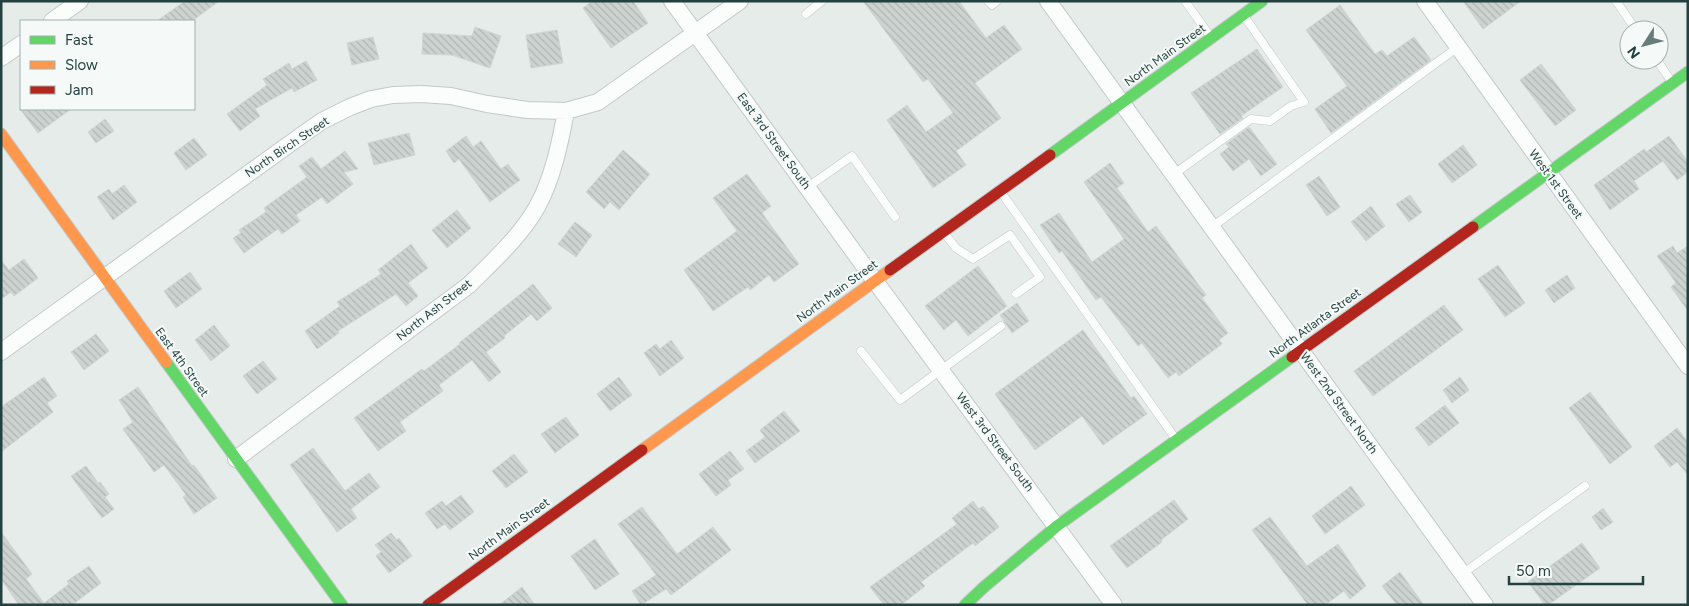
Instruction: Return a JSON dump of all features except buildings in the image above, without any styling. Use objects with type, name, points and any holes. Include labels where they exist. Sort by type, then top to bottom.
[{"type":"street","points":[[53,20],[80,1]]},
{"type":"street","name":"East 3rd Street South","points":[[672,1],[875,281]]},
{"type":"street","name":"North Birch Street","points":[[1,352],[315,125],[357,104],[371,99],[421,94],[451,96],[527,110],[566,111],[598,102],[740,1]]},
{"type":"street","name":"West 2nd Street North","points":[[1048,1],[1486,605]]},
{"type":"street","name":"North Main Street","points":[[428,605],[1262,1]]},
{"type":"street","name":"West 1st Street","points":[[1425,1],[1547,173],[1688,366]]},
{"type":"street","points":[[1,58],[20,45]]},
{"type":"street","name":"North Atlanta Street","points":[[965,605],[984,586],[1057,526],[1688,72]]},
{"type":"street","name":"North Ash Street","points":[[236,459],[468,285],[495,259],[518,234],[537,206],[551,176],[566,111]]},
{"type":"street","name":"East 4th Street","points":[[1,134],[342,605]]},
{"type":"street","name":"West 3rd Street South","points":[[875,281],[1114,605]]},
{"type":"lane","points":[[806,14],[822,1]]},
{"type":"lane","points":[[988,1],[992,6],[997,1]]},
{"type":"lane","points":[[1184,1],[1212,38]]},
{"type":"lane","points":[[1616,1],[1629,20]]},
{"type":"lane","points":[[1174,174],[1251,119],[1270,120],[1291,106],[1304,102],[1243,15]]},
{"type":"lane","points":[[1212,226],[1458,46]]},
{"type":"lane","points":[[1664,70],[1673,83]]},
{"type":"lane","points":[[808,187],[852,156],[895,217]]},
{"type":"lane","points":[[1000,191],[1177,441]]},
{"type":"lane","points":[[943,232],[956,248],[973,259],[1010,235],[1040,277],[1016,294]]},
{"type":"lane","points":[[861,351],[900,400],[1001,326]]},
{"type":"lane","points":[[1462,574],[1585,486]]},
{"type":"traffic: fast","points":[[1050,155],[1262,1]]},
{"type":"traffic: fast","points":[[1473,227],[1688,72]]},
{"type":"traffic: fast","points":[[965,605],[1057,526],[1292,357]]},
{"type":"traffic: fast","points":[[166,362],[342,605]]},
{"type":"traffic: slow","points":[[1,134],[166,362]]},
{"type":"traffic: slow","points":[[642,450],[890,270]]},
{"type":"traffic: jam","points":[[890,270],[1050,155]]},
{"type":"traffic: jam","points":[[1292,357],[1473,227]]},
{"type":"traffic: jam","points":[[428,605],[642,450]]}]
